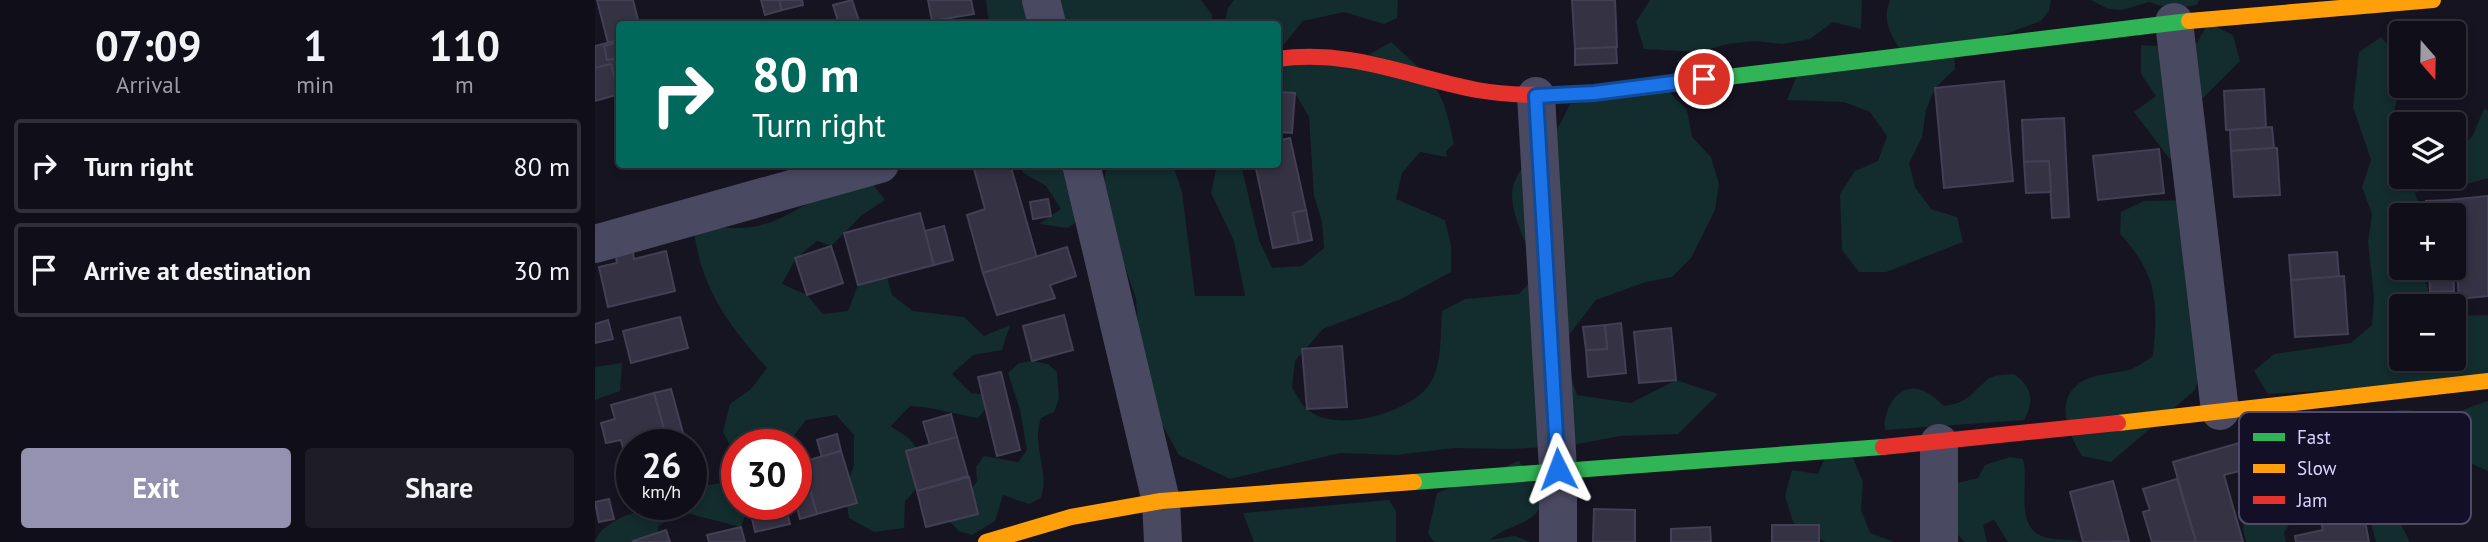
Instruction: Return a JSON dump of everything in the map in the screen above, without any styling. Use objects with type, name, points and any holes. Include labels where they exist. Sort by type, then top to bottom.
[{"type":"street","points":[[1041,0],[1046,21]]},
{"type":"street","points":[[1281,58],[1291,56],[1363,58],[1433,80],[1502,94],[1536,96],[1594,93],[2175,22],[2434,0]]},
{"type":"street","points":[[2175,22],[2220,411]]},
{"type":"street","points":[[1536,96],[1558,469],[1558,542]]},
{"type":"street","points":[[595,244],[866,168]]},
{"type":"street","points":[[1082,168],[1161,501],[1163,542]]},
{"type":"street","points":[[986,542],[1071,517],[1161,501],[1558,469],[1940,443],[2488,381]]},
{"type":"street","points":[[1939,542],[1940,443]]},
{"type":"green space","points":[[986,0],[1201,0],[1213,16],[1210,21],[990,21]]},
{"type":"green space","points":[[1234,0],[1398,0],[1397,18],[1384,24],[1344,12],[1303,21],[1281,48],[1281,21],[1225,21],[1228,8]]},
{"type":"green space","points":[[1650,0],[1862,0],[1861,29],[1833,22],[1810,39],[1783,44],[1755,41],[1727,44],[1700,52],[1644,49],[1636,22]]},
{"type":"green space","points":[[1890,0],[2051,0],[2049,11],[2041,21],[1954,53],[1955,69],[1935,88],[1926,110],[1922,137],[1909,163],[1915,187],[1931,209],[1957,217],[1963,242],[1886,272],[1859,272],[1842,250],[1840,194],[1855,171],[1878,161],[1887,136],[1870,112],[1844,102],[1787,100],[1797,75],[1900,49],[1888,25]]},
{"type":"green space","points":[[2091,0],[2199,0],[2197,5],[2171,9],[2149,2],[2122,10],[2108,9]]},
{"type":"green space","points":[[2208,23],[2233,35],[2240,61],[2202,99],[2194,172],[2169,158],[2134,112],[2156,96],[2141,74],[2141,45],[2194,48]]},
{"type":"green space","points":[[2381,37],[2389,46],[2389,98],[2398,98],[2394,112],[2389,112],[2389,189],[2422,189],[2415,193],[2418,203],[2389,203],[2389,280],[2424,280],[2430,294],[2389,294],[2389,371],[2466,371],[2466,316],[2488,315],[2488,381],[2268,394],[2254,371],[2274,354],[2351,343],[2372,325],[2374,298],[2368,242],[2372,214],[2362,187],[2371,160],[2353,107],[2359,52]]},
{"type":"green space","points":[[1391,42],[1427,76],[1446,109],[1454,144],[1446,151],[1447,157],[1420,152],[1402,173],[1396,199],[1445,220],[1451,245],[1451,272],[1401,299],[1323,329],[1295,361],[1292,387],[1301,402],[1319,416],[1350,420],[1385,413],[1415,398],[1426,389],[1438,362],[1442,311],[1465,299],[1519,294],[1537,274],[1515,216],[1513,186],[1529,159],[1557,129],[1570,104],[1668,90],[1687,110],[1692,137],[1711,157],[1719,184],[1715,210],[1691,258],[1672,277],[1646,282],[1596,300],[1561,345],[1577,395],[1631,403],[1676,380],[1718,394],[1678,434],[1620,436],[1567,446],[1454,448],[1397,455],[1340,453],[1230,479],[1179,455],[1153,408],[1140,354],[1136,299],[1101,196],[1106,168],[1174,168],[1182,192],[1195,296],[1245,296],[1234,241],[1211,193],[1216,168],[1242,168],[1259,240],[1272,268],[1302,266],[1324,248],[1322,222],[1314,196],[1309,117],[1295,93],[1281,93],[1281,64],[1363,58]]},
{"type":"green space","points":[[2484,109],[2488,110],[2488,178],[2467,184],[2466,143],[2473,135]]},
{"type":"green space","points":[[1023,168],[1068,168],[1091,213],[1067,228],[1039,224],[1061,209],[1046,186],[1022,172]]},
{"type":"green space","points":[[869,179],[885,200],[862,215],[831,246],[817,241],[796,258],[782,284],[807,295],[823,314],[848,311],[858,285],[885,269],[892,295],[913,311],[964,317],[984,336],[1010,325],[1002,350],[973,355],[952,374],[971,393],[996,396],[978,418],[910,406],[891,426],[913,443],[920,458],[919,481],[905,501],[904,528],[874,532],[849,518],[845,492],[854,465],[854,435],[836,415],[806,420],[799,429],[724,429],[730,404],[751,389],[767,368],[739,335],[717,302],[701,265],[693,222],[730,228],[758,226],[785,216],[829,192]]},
{"type":"green space","points":[[2198,200],[2203,361],[2195,390],[2111,462],[2082,456],[2072,438],[2066,418],[2072,389],[2086,379],[2129,370],[2153,356],[2153,290],[2142,263],[2120,234],[2121,212],[2144,201]]},
{"type":"green space","points":[[1032,361],[1048,364],[1057,372],[1059,399],[1054,412],[1041,418],[1038,429],[1043,478],[1041,498],[1029,504],[1003,495],[995,521],[972,535],[959,531],[949,521],[977,481],[976,467],[984,456],[1018,462],[1027,450],[1020,410],[1008,373],[1019,363]]},
{"type":"green space","points":[[622,363],[620,391],[595,400],[595,367]]},
{"type":"green space","points":[[2014,374],[2025,384],[2030,395],[2030,407],[2024,420],[1885,430],[1886,413],[1901,392],[1917,389],[1926,392],[1944,406],[1952,405],[1972,394],[1990,378]]},
{"type":"green space","points":[[2488,401],[2488,471],[2471,463],[2471,412],[2458,412]]},
{"type":"green space","points":[[1827,453],[1852,456],[1863,482],[1861,510],[1870,533],[1894,542],[1825,542],[1793,522],[1785,496],[1792,470],[1818,474]]},
{"type":"green space","points":[[2010,457],[2023,459],[2026,516],[2030,526],[2037,534],[2048,538],[2082,542],[2008,542],[1994,520],[1983,525],[1987,542],[1964,542],[1944,518],[1953,484],[1978,478],[1985,465]]},
{"type":"green space","points":[[1519,461],[1545,501],[1533,516],[1490,540],[1515,536],[1530,542],[1434,542],[1428,533],[1437,493]]},
{"type":"green space","points":[[721,483],[721,520],[743,520],[741,527],[707,518],[708,485]]},
{"type":"green space","points":[[1389,500],[1396,511],[1396,542],[1254,542],[1243,513]]},
{"type":"green space","points":[[617,520],[668,520],[658,526],[657,542],[595,542]]},
{"type":"green space","points":[[2243,524],[2289,524],[2284,533],[2286,542],[2246,542]]},
{"type":"green space","points":[[2371,524],[2401,524],[2410,542],[2376,542]]},
{"type":"building","points":[[597,0],[633,0],[638,21],[616,21],[616,41],[608,43]]},
{"type":"building","points":[[761,0],[779,0],[782,10],[765,15]]},
{"type":"building","points":[[779,0],[802,0],[803,5],[782,10]]},
{"type":"building","points":[[852,0],[859,21],[838,21],[833,5]]},
{"type":"building","points":[[928,0],[971,0],[974,14],[932,21]]},
{"type":"building","points":[[1572,0],[1615,0],[1617,47],[1575,49]]},
{"type":"building","points":[[616,41],[616,68],[613,69],[611,64],[595,68],[595,46]]},
{"type":"building","points":[[616,43],[616,58],[607,60],[604,46]]},
{"type":"building","points":[[1616,47],[1617,63],[1575,65],[1575,49]]},
{"type":"building","points":[[611,64],[616,95],[595,101],[595,68]]},
{"type":"building","points":[[2004,81],[2013,181],[1944,188],[1935,88]]},
{"type":"building","points":[[2264,89],[2266,128],[2226,130],[2224,91]]},
{"type":"building","points":[[1281,92],[1295,93],[1292,133],[1281,132]]},
{"type":"building","points":[[2064,118],[2069,217],[2052,218],[2049,161],[2024,162],[2022,120]]},
{"type":"building","points":[[2272,127],[2274,148],[2231,151],[2230,130]]},
{"type":"building","points":[[1290,138],[1306,210],[1293,213],[1299,243],[1273,248],[1256,168],[1281,168],[1281,140]]},
{"type":"building","points":[[2277,148],[2280,195],[2234,197],[2231,151]]},
{"type":"building","points":[[2159,149],[2164,193],[2098,200],[2093,156]]},
{"type":"building","points":[[2049,161],[2051,192],[2026,193],[2024,162]]},
{"type":"building","points":[[1011,168],[1037,258],[983,273],[967,215],[985,209],[974,169]]},
{"type":"building","points":[[2488,196],[2488,296],[2466,298],[2466,294],[2459,294],[2458,280],[2466,280],[2466,203],[2449,203],[2449,200]]},
{"type":"building","points":[[1048,199],[1051,216],[1033,219],[1030,202]]},
{"type":"building","points":[[2449,200],[2449,203],[2426,203]]},
{"type":"building","points":[[1306,210],[1312,240],[1299,243],[1293,213]]},
{"type":"building","points":[[920,213],[934,265],[858,285],[844,233]]},
{"type":"building","points":[[944,226],[953,260],[934,265],[925,231]]},
{"type":"building","points":[[632,246],[634,259],[666,251],[675,291],[608,307],[599,267],[617,263],[615,250]]},
{"type":"building","points":[[831,246],[843,283],[807,295],[795,258]]},
{"type":"building","points":[[1067,247],[1076,276],[1050,285],[1055,298],[997,315],[983,273]]},
{"type":"building","points":[[2337,252],[2339,277],[2291,280],[2289,255]]},
{"type":"building","points":[[2344,276],[2348,334],[2295,337],[2291,280]]},
{"type":"building","points":[[2430,280],[2454,280],[2454,291],[2430,292]]},
{"type":"building","points":[[1064,315],[1073,350],[1032,361],[1023,326]]},
{"type":"building","points":[[680,317],[688,348],[631,363],[623,331]]},
{"type":"building","points":[[608,320],[613,339],[595,343],[595,324]]},
{"type":"building","points":[[1621,323],[1626,373],[1588,377],[1586,350],[1607,349],[1605,325]]},
{"type":"building","points":[[1605,325],[1607,349],[1586,350],[1583,327]]},
{"type":"building","points":[[1671,328],[1676,380],[1639,383],[1634,332]]},
{"type":"building","points":[[1342,346],[1347,407],[1307,409],[1302,349]]},
{"type":"building","points":[[1001,372],[1020,450],[997,456],[978,377]]},
{"type":"building","points":[[671,389],[682,429],[664,429],[654,393]]},
{"type":"building","points":[[654,393],[664,429],[616,429],[616,441],[606,443],[601,423],[615,419],[611,405]]},
{"type":"building","points":[[951,414],[957,437],[930,445],[923,422]]},
{"type":"building","points":[[837,434],[841,451],[822,457],[817,440]]},
{"type":"building","points":[[957,437],[968,476],[917,491],[906,451]]},
{"type":"building","points":[[2239,443],[2239,471],[2224,475],[2243,542],[2196,542],[2173,462]]},
{"type":"building","points":[[841,451],[857,503],[817,514],[812,497],[812,459]]},
{"type":"building","points":[[969,477],[978,514],[926,527],[917,491]]},
{"type":"building","points":[[2177,479],[2196,542],[2152,542],[2143,512],[2150,510],[2143,489]]},
{"type":"building","points":[[2113,481],[2129,541],[2083,542],[2070,492]]},
{"type":"building","points":[[812,497],[817,514],[812,515]]},
{"type":"building","points":[[609,499],[614,519],[599,522],[595,502]]},
{"type":"building","points":[[1594,509],[1635,510],[1635,542],[1593,542]]},
{"type":"building","points":[[752,520],[789,520],[790,524],[755,532]]},
{"type":"building","points":[[2322,524],[2366,524],[2369,542],[2296,542],[2295,536],[2323,530]]},
{"type":"building","points":[[1772,525],[1819,525],[1819,542],[1772,542]]},
{"type":"building","points":[[741,527],[745,542],[709,542],[707,535]]},
{"type":"building","points":[[1710,527],[1711,542],[1671,542],[1671,529]]},
{"type":"building","points":[[666,530],[670,542],[633,541]]},
{"type":"traffic: fast","points":[[1595,93],[2189,21]]},
{"type":"traffic: fast","points":[[1414,482],[1883,447]]},
{"type":"traffic: slow","points":[[2189,21],[2433,0]]},
{"type":"traffic: slow","points":[[2118,423],[2488,381]]},
{"type":"traffic: slow","points":[[986,542],[1071,517],[1161,501],[1414,482]]},
{"type":"traffic: jam","points":[[1281,59],[1304,57],[1355,61],[1477,90],[1507,94],[1595,93]]},
{"type":"traffic: jam","points":[[1883,447],[2118,423]]},
{"type":"route","points":[[1558,469],[1536,96],[1594,93],[1704,79]]}]
